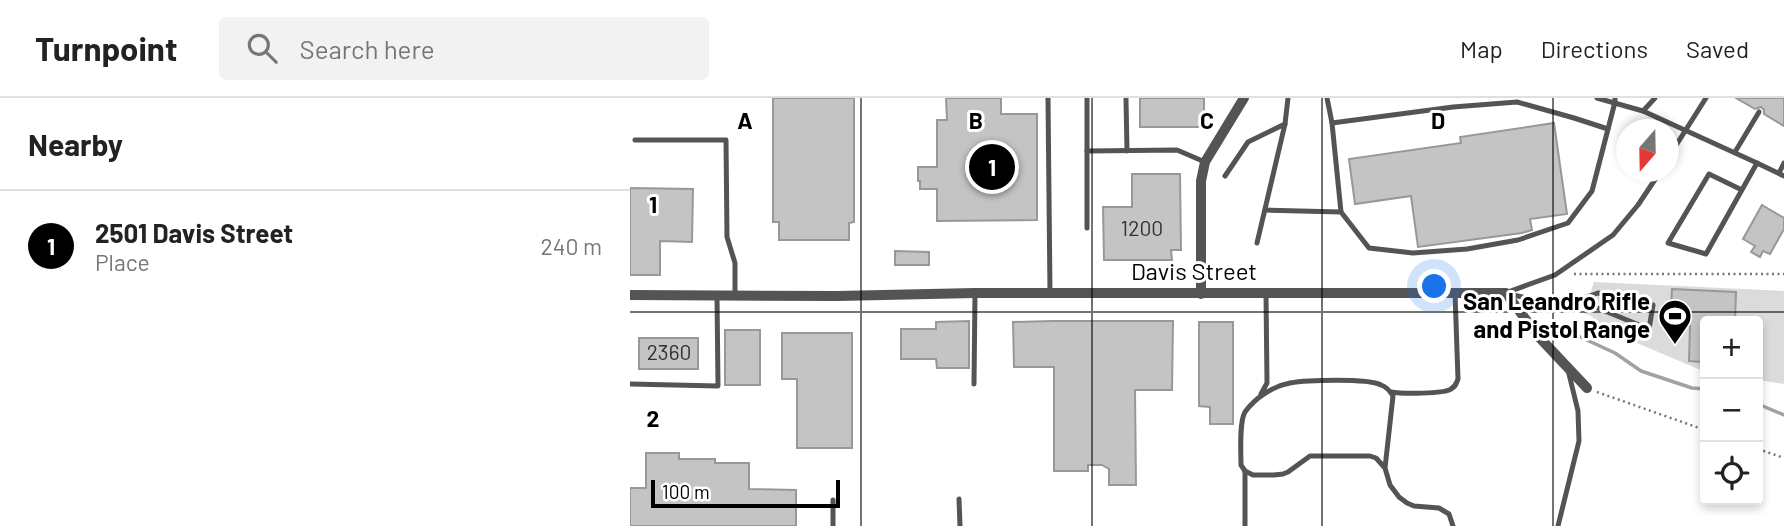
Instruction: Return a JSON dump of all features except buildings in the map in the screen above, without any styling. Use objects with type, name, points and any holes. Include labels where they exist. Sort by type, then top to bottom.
[{"type":"street","points":[[1201,294],[1201,181],[1205,162],[1244,98]]},
{"type":"street","name":"Davis Street","points":[[630,295],[1506,293]]},
{"type":"street","points":[[1506,293],[1538,336],[1587,388]]},
{"type":"lane","points":[[1048,98],[1050,293]]},
{"type":"lane","points":[[1087,98],[1087,228]]},
{"type":"lane","points":[[1257,243],[1285,124],[1288,98]]},
{"type":"lane","points":[[1327,98],[1341,212],[1369,248],[1413,253],[1467,249],[1518,240],[1568,223],[1592,191],[1615,100]]},
{"type":"lane","points":[[1597,98],[1615,100],[1643,111],[1781,175],[1784,163]]},
{"type":"lane","points":[[1643,111],[1655,98]]},
{"type":"lane","points":[[1679,142],[1706,98]]},
{"type":"lane","points":[[1126,99],[1127,151]]},
{"type":"lane","points":[[1332,123],[1453,107],[1517,102],[1608,129]]},
{"type":"lane","points":[[1735,152],[1759,112]]},
{"type":"lane","points":[[1225,176],[1248,142],[1285,124]]},
{"type":"lane","points":[[635,140],[726,140],[727,237],[735,263],[735,296]]},
{"type":"lane","points":[[1087,151],[1177,150],[1205,162]]},
{"type":"lane","points":[[1742,190],[1709,174],[1668,243],[1706,254],[1742,190],[1757,163]]},
{"type":"lane","points":[[1506,293],[1555,275],[1612,235],[1653,182]]},
{"type":"lane","points":[[1265,210],[1341,212]]},
{"type":"lane","points":[[974,384],[975,293]]},
{"type":"lane","points":[[1391,393],[1447,391],[1455,385],[1458,379],[1455,293]]},
{"type":"lane","points":[[1506,293],[1558,305],[1598,293],[1653,305],[1649,329],[1578,300]]},
{"type":"lane","points":[[1260,397],[1267,383],[1266,294]]},
{"type":"lane","points":[[630,384],[718,386],[718,296]]},
{"type":"lane","points":[[1558,526],[1579,441],[1578,411],[1568,368]]},
{"type":"lane","points":[[1385,468],[1393,396],[1381,384],[1362,381],[1288,383],[1260,397],[1246,410],[1242,418],[1241,466],[1245,471],[1253,475],[1283,474],[1310,456],[1370,456],[1382,463],[1390,485],[1399,497],[1414,506],[1439,508],[1449,514],[1453,526]]},
{"type":"lane","points":[[1245,471],[1245,526]]},
{"type":"lane","points":[[959,499],[960,526]]},
{"type":"lane","points":[[833,500],[833,526]]},
{"type":"path","points":[[1555,275],[1784,274]]},
{"type":"path","points":[[1587,388],[1700,428]]},
{"type":"path","points":[[1763,451],[1784,458]]},
{"type":"shaded area","name":"San Leandro Rifle and Pistol Range","points":[[1594,282],[1784,291],[1784,384],[1763,381],[1763,316],[1700,316],[1700,369],[1590,323],[1593,317],[1584,313]]},
{"type":"waterway","points":[[1563,329],[1615,353],[1641,371],[1700,389]]},
{"type":"waterway","points":[[1763,406],[1784,415]]},
{"type":"place","name":"2501 Davis Street","points":[[992,167]]},
{"type":"place","name":"San Leandro Rifle and Pistol Range","points":[[1675,346]]}]
